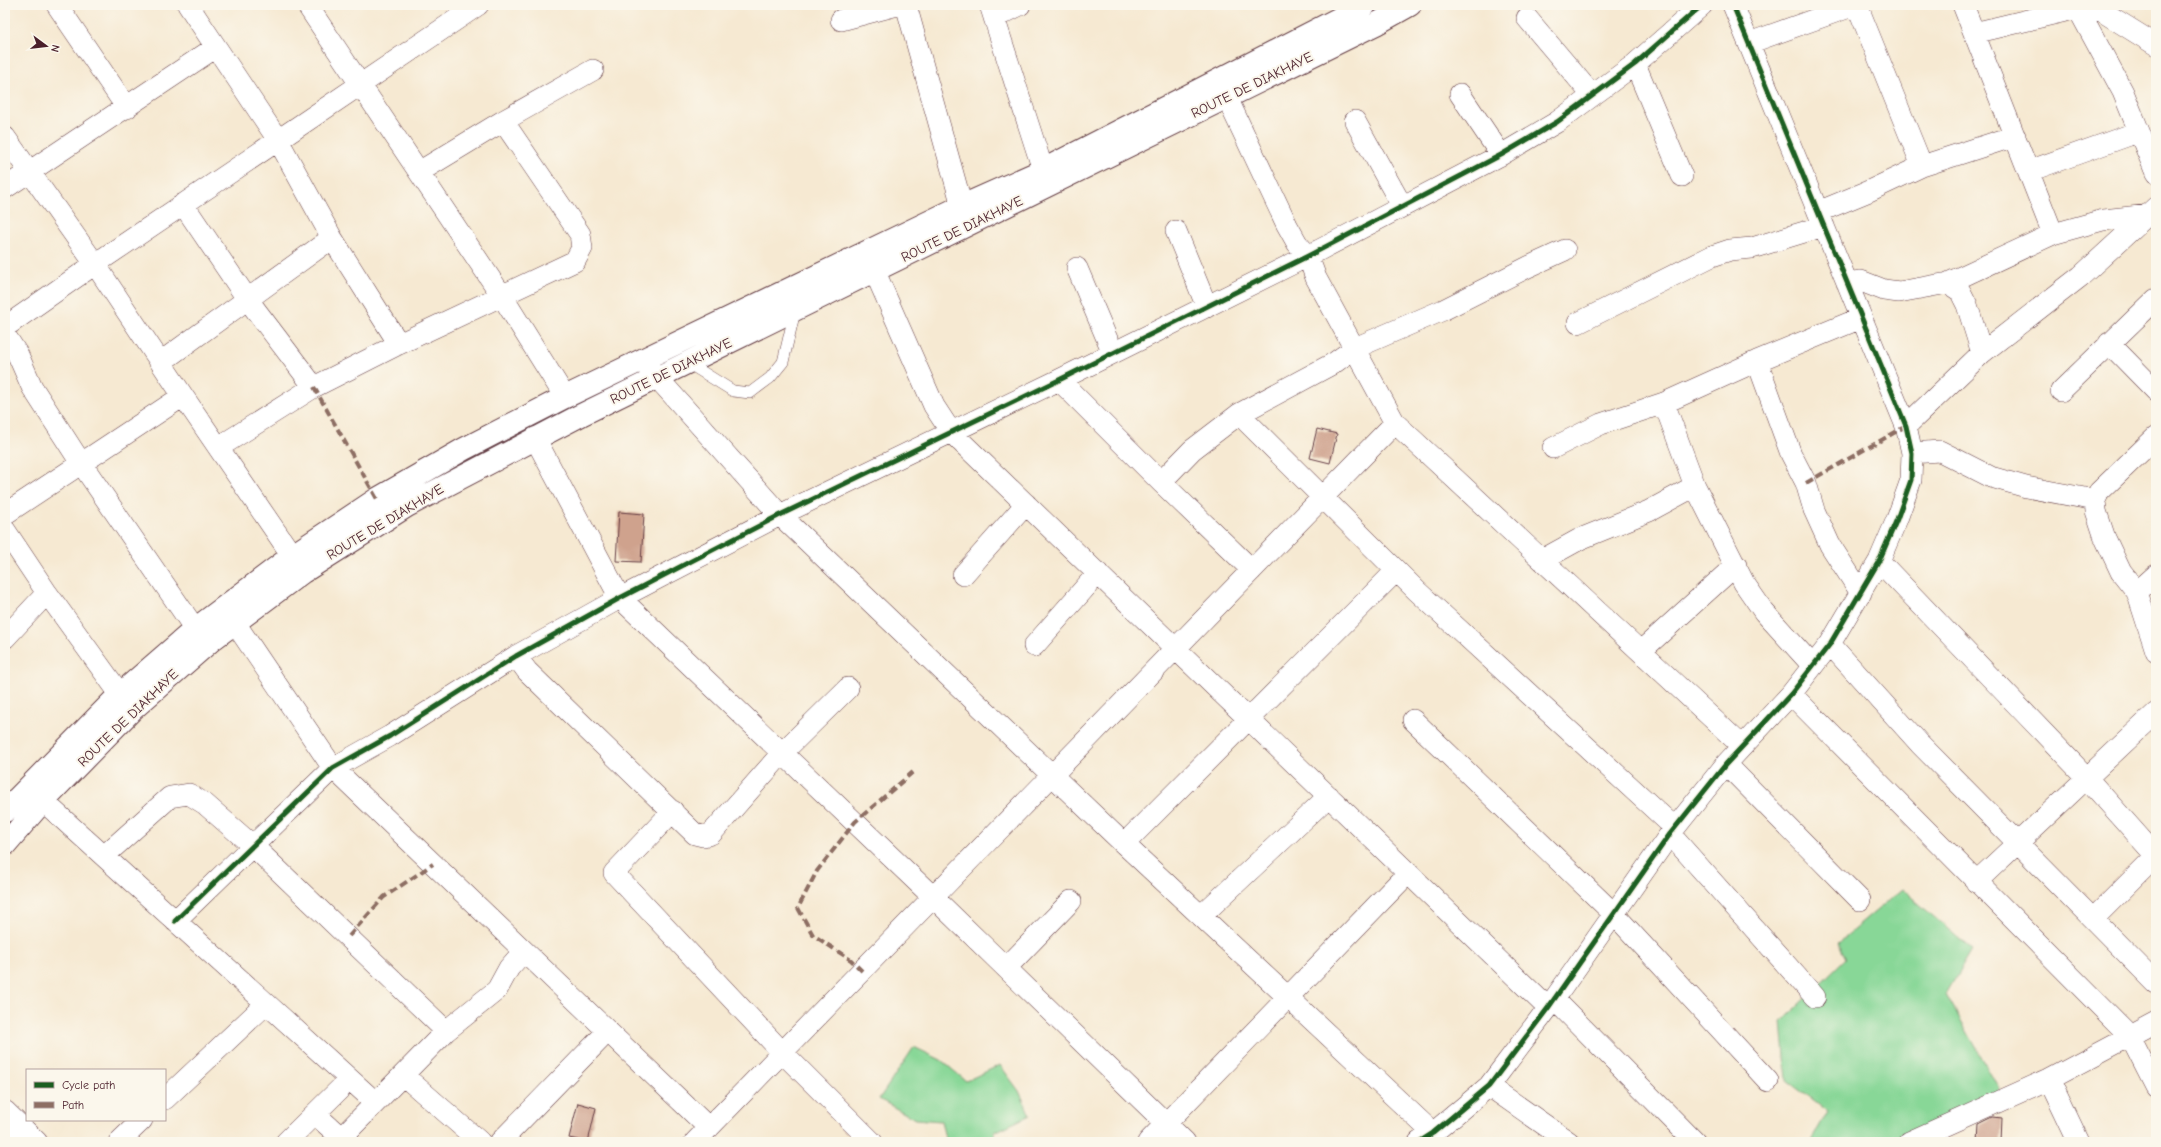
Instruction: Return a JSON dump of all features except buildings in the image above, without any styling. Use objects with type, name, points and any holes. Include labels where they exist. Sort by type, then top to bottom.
[{"type":"main road","name":"ROUTE DE DIAKHAYE","points":[[5,845],[43,801],[132,710],[212,640],[235,623],[298,563],[377,499],[464,449],[641,360],[962,206],[1043,170],[1365,5]]},
{"type":"main road","name":"ROUTE DE DIAKHAYE","points":[[5,811],[120,694],[195,629],[298,563],[535,438],[1227,98],[1376,24],[1410,5]]},
{"type":"street","points":[[57,5],[127,108]]},
{"type":"street","points":[[188,5],[278,140],[332,238],[399,344]]},
{"type":"street","points":[[306,5],[502,296],[565,398]]},
{"type":"street","points":[[841,20],[897,5]]},
{"type":"street","points":[[906,5],[962,206]]},
{"type":"street","points":[[1020,5],[992,11],[1043,170]]},
{"type":"street","points":[[175,921],[333,768],[390,736],[516,656],[620,598],[780,515],[1059,380],[1308,256],[1501,156],[1557,122],[1635,64],[1702,5]]},
{"type":"street","points":[[641,360],[780,515],[1124,844],[1288,997],[1426,1138],[1488,1086],[1551,1004],[1672,831],[1726,764],[1791,694],[1830,644],[1879,561],[1897,519],[1911,480],[1912,454],[1906,426],[1734,5]]},
{"type":"street","points":[[1749,43],[1856,5],[1922,166]]},
{"type":"street","points":[[1963,5],[2053,234]]},
{"type":"street","points":[[1974,33],[2082,6],[2156,45]]},
{"type":"street","points":[[2082,6],[2123,92],[2138,132],[2156,173]]},
{"type":"street","points":[[5,327],[360,84],[468,7]]},
{"type":"street","points":[[1527,18],[1592,95]]},
{"type":"street","points":[[5,188],[127,108],[216,47]]},
{"type":"street","points":[[1635,64],[1682,176]]},
{"type":"street","points":[[419,172],[503,121],[593,70]]},
{"type":"street","points":[[1460,94],[1501,156]]},
{"type":"street","points":[[1227,98],[1287,225],[1297,243],[1308,256],[1316,278],[1395,423],[1742,746]]},
{"type":"street","points":[[1355,120],[1402,206]]},
{"type":"street","points":[[218,447],[314,387],[399,344],[575,261],[582,248],[580,234],[503,121]]},
{"type":"street","points":[[2029,171],[2138,132]]},
{"type":"street","points":[[1578,323],[1712,256],[1730,250],[1752,248],[1821,219],[1869,191],[1922,166],[2015,136]]},
{"type":"street","points":[[5,137],[95,264],[183,396],[298,563]]},
{"type":"street","points":[[183,204],[248,300],[314,387]]},
{"type":"street","points":[[1847,283],[1861,281],[1884,290],[1899,292],[1948,282],[2053,234],[2103,220],[2153,211]]},
{"type":"street","points":[[1906,426],[1982,353],[2071,284],[2153,211]]},
{"type":"street","points":[[1176,231],[1207,306]]},
{"type":"street","points":[[161,362],[332,238]]},
{"type":"street","points":[[1161,482],[1192,450],[1220,427],[1240,414],[1334,363],[1355,348],[1443,310],[1565,250]]},
{"type":"street","points":[[1077,268],[1113,353]]},
{"type":"street","points":[[875,272],[934,406],[951,432],[1408,873],[1551,1004],[1694,1142]]},
{"type":"street","points":[[1948,282],[1960,291],[1967,305],[1982,353]]},
{"type":"street","points":[[2061,391],[2156,299]]},
{"type":"street","points":[[1553,448],[1601,424],[1664,403],[1757,361],[1861,318]]},
{"type":"street","points":[[5,335],[18,354],[32,387],[81,463],[195,629]]},
{"type":"street","points":[[2109,343],[2156,391]]},
{"type":"street","points":[[1757,361],[1791,454],[1806,483],[1814,510],[1830,545],[1861,593]]},
{"type":"street","points":[[1059,380],[1252,570]]},
{"type":"street","points":[[5,514],[183,396]]},
{"type":"street","points":[[1664,403],[1695,486],[1744,583],[1764,612],[1813,666]]},
{"type":"street","points":[[1240,414],[1396,571],[1672,831],[1815,997]]},
{"type":"street","points":[[235,623],[333,768],[608,1031],[702,1135],[1395,423]]},
{"type":"street","points":[[2156,437],[2099,492],[2095,500],[2096,512],[2105,538],[2121,572],[2137,592],[2156,651]]},
{"type":"street","points":[[535,438],[620,598],[933,897],[1185,1142]]},
{"type":"street","points":[[1912,454],[1940,451],[1992,477],[2026,487],[2095,500]]},
{"type":"street","points":[[1542,560],[1580,539],[1649,511],[1695,486]]},
{"type":"street","points":[[963,575],[1026,504]]},
{"type":"street","points":[[5,530],[47,593],[120,694]]},
{"type":"street","points":[[1879,561],[2086,777],[2156,856],[2093,919]]},
{"type":"street","points":[[1641,651],[1736,565]]},
{"type":"street","points":[[1124,844],[1396,571]]},
{"type":"street","points":[[1034,646],[1098,573]]},
{"type":"street","points":[[2137,592],[2156,575]]},
{"type":"street","points":[[5,638],[47,593]]},
{"type":"street","points":[[1830,644],[1920,744],[2156,983]]},
{"type":"street","points":[[516,656],[527,671],[673,811],[694,834],[703,836],[711,834],[782,753],[834,700],[848,688]]},
{"type":"street","points":[[1791,694],[2130,1036],[2156,1087]]},
{"type":"street","points":[[1976,882],[2156,712]]},
{"type":"street","points":[[1413,720],[1614,914],[1768,1081]]},
{"type":"street","points":[[1726,764],[1860,900]]},
{"type":"street","points":[[104,856],[170,797],[189,794],[205,804],[253,846],[446,1031]]},
{"type":"street","points":[[1201,916],[1329,796]]},
{"type":"street","points":[[43,801],[349,1080],[376,1102]]},
{"type":"street","points":[[673,811],[614,873],[782,1052],[860,1138]]},
{"type":"street","points":[[1148,1142],[1408,873]]},
{"type":"street","points":[[1006,968],[1071,901]]},
{"type":"street","points":[[315,1114],[343,1140],[376,1102],[446,1031],[497,990],[509,968],[524,951]]},
{"type":"street","points":[[166,1098],[266,1004]]},
{"type":"street","points":[[1909,1142],[2049,1079],[2156,1022]]},
{"type":"street","points":[[508,1139],[608,1031]]},
{"type":"street","points":[[403,1075],[480,1142]]},
{"type":"street","points":[[2049,1079],[2079,1142]]},
{"type":"street","points":[[286,1142],[349,1080]]},
{"type":"street","points":[[1488,1086],[1569,1142]]},
{"type":"street","points":[[6,1142],[12,1117]]},
{"type":"street","points":[[12,1117],[37,1142]]},
{"type":"street","points":[[119,1142],[141,1121]]},
{"type":"lane","points":[[688,362],[733,391],[750,393],[770,378],[783,362],[795,311]]},
{"type":"green space","points":[[1902,889],[1972,950],[1946,994],[1999,1088],[1988,1111],[1943,1128],[1938,1142],[1811,1142],[1828,1112],[1786,1080],[1781,1022],[1846,958],[1838,943]]},
{"type":"green space","points":[[914,1047],[941,1060],[966,1081],[1000,1065],[1019,1091],[1030,1115],[995,1132],[995,1142],[946,1142],[941,1121],[915,1119],[879,1099]]},
{"type":"marked path","points":[[314,387],[377,499]]},
{"type":"marked path","points":[[1806,483],[1906,426]]},
{"type":"marked path","points":[[862,971],[851,960],[813,935],[798,908],[817,871],[855,822],[913,772]]},
{"type":"marked path","points":[[349,936],[384,897],[433,864]]},
{"type":"cycle path","points":[[175,921],[333,768],[390,736],[516,656],[620,598],[780,515],[1059,380],[1308,256],[1501,155],[1557,122],[1635,64],[1702,5]]},
{"type":"cycle path","points":[[1419,1142],[1433,1133],[1489,1086],[1548,1008],[1670,834],[1726,764],[1791,694],[1830,644],[1879,561],[1897,519],[1911,480],[1912,453],[1906,426],[1733,5]]}]
